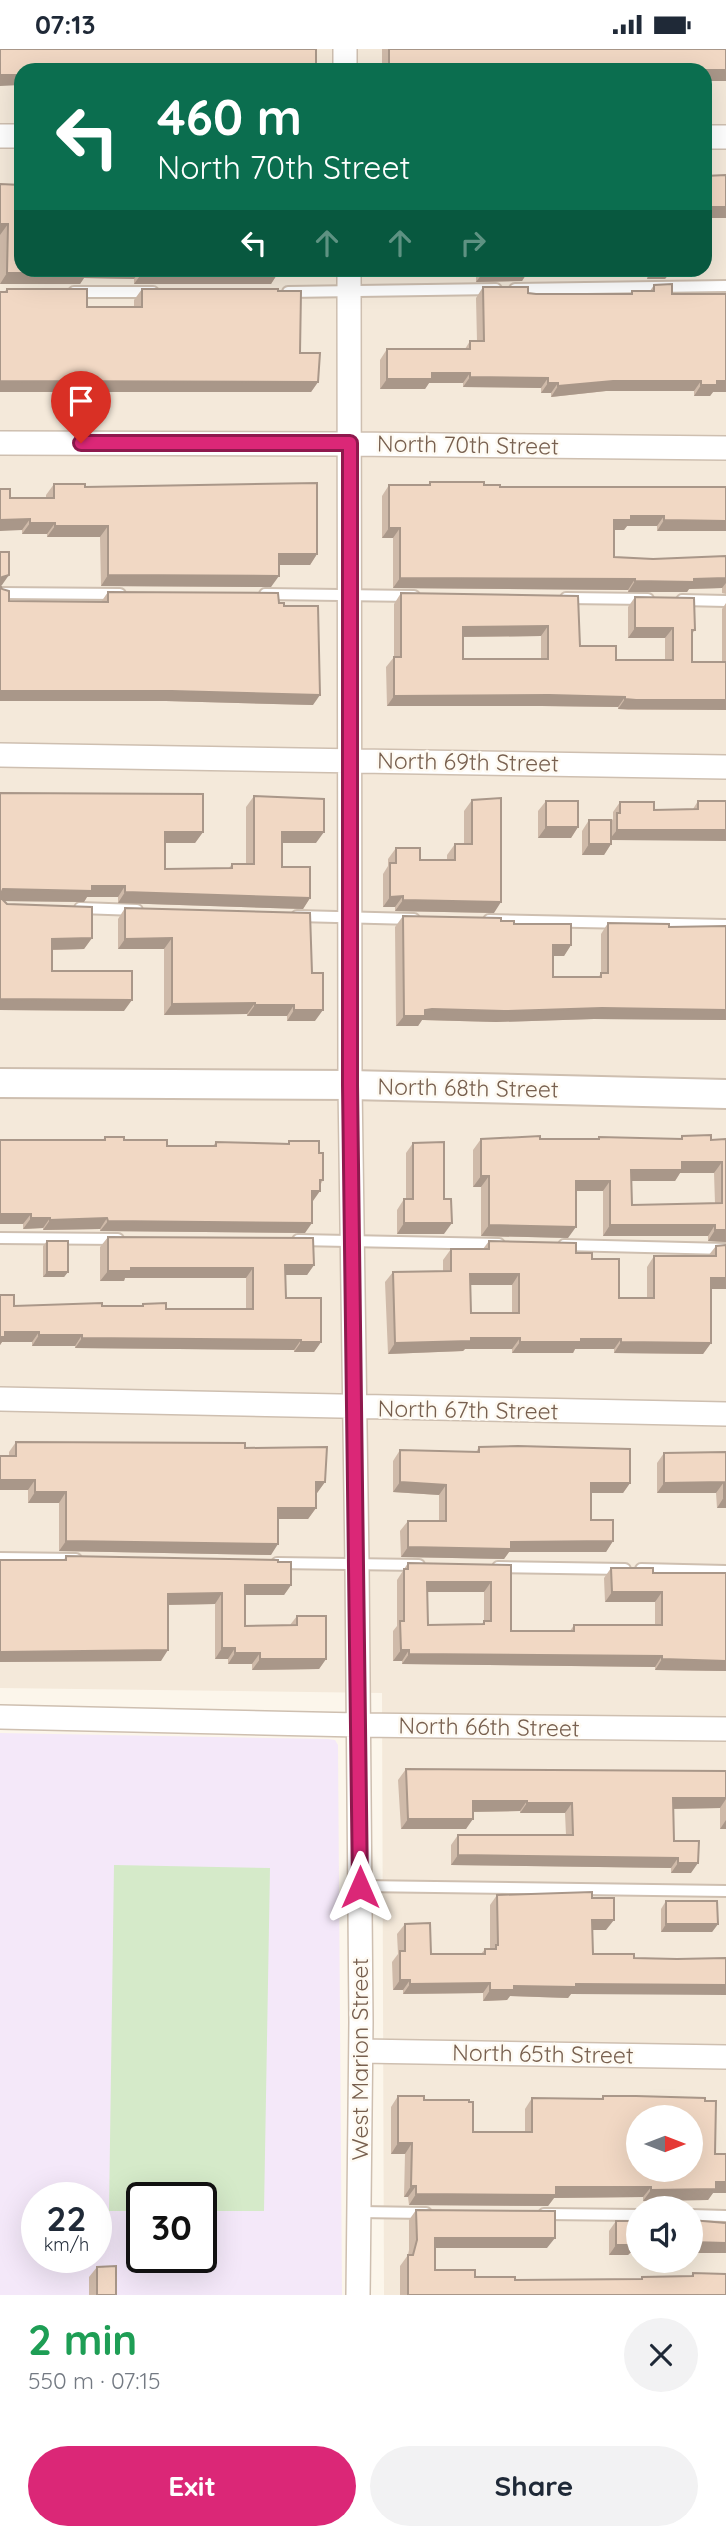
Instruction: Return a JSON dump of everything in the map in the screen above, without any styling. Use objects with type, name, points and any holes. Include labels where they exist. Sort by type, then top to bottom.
[{"type":"street","name":"West Marion Street","points":[[349,281],[350,1085],[361,2051],[358,2295]]},
{"type":"street","name":"North 70th Street","points":[[0,443],[350,443],[726,448]]},
{"type":"street","name":"North 69th Street","points":[[0,755],[726,767]]},
{"type":"street","name":"North 68th Street","points":[[0,1083],[350,1085],[726,1094]]},
{"type":"street","name":"North 67th Street","points":[[0,1399],[726,1414]]},
{"type":"street","name":"North 66th Street","points":[[0,1717],[726,1729]]},
{"type":"street","name":"North 65th Street","points":[[361,2051],[726,2057]]},
{"type":"lane","points":[[279,292],[349,281],[726,286]]},
{"type":"lane","points":[[56,292],[167,292]]},
{"type":"lane","points":[[0,593],[135,594]]},
{"type":"lane","points":[[257,594],[427,596]]},
{"type":"lane","points":[[549,598],[658,600]]},
{"type":"lane","points":[[672,600],[726,601]]},
{"type":"lane","points":[[66,908],[148,911]]},
{"type":"lane","points":[[285,915],[428,919]]},
{"type":"lane","points":[[482,920],[726,925]]},
{"type":"lane","points":[[0,1238],[123,1239]]},
{"type":"lane","points":[[288,1240],[516,1244]]},
{"type":"lane","points":[[558,1245],[726,1248]]},
{"type":"lane","points":[[0,1558],[83,1559]]},
{"type":"lane","points":[[262,1563],[434,1566]]},
{"type":"lane","points":[[490,1567],[726,1570]]},
{"type":"lane","points":[[360,1887],[726,1891]]},
{"type":"lane","points":[[359,2212],[436,2213]]},
{"type":"lane","points":[[530,2214],[626,2215]]},
{"type":"lane","points":[[703,2215],[726,2216]]},
{"type":"shaded area","points":[[0,49],[726,49],[726,2295],[384,2295],[382,1693],[0,1688]]},
{"type":"shaded area","points":[[0,1733],[335,1740],[338,1745],[342,2295],[0,2295]]},
{"type":"green space","points":[[114,1865],[270,1868],[264,2211],[217,2211],[217,2182],[126,2182],[126,2211],[112,2211],[112,2182],[109,2182]]},
{"type":"building","points":[[0,49],[316,49],[316,63],[14,63],[14,75],[0,75]]},
{"type":"building","points":[[389,49],[726,49],[726,70],[712,70],[712,63],[389,63]]},
{"type":"building","points":[[726,175],[726,207],[712,207],[712,176]]},
{"type":"building","points":[[0,184],[14,185],[14,273],[7,273],[8,224],[0,224]]},
{"type":"building","points":[[672,284],[672,294],[726,294],[726,381],[717,381],[717,385],[701,385],[701,381],[613,381],[558,386],[558,383],[548,383],[548,378],[470,377],[470,373],[432,373],[432,379],[387,379],[387,349],[470,349],[470,341],[484,341],[483,287],[528,287],[528,293],[536,294],[632,294],[632,291],[654,291],[654,285]]},
{"type":"building","points":[[7,289],[87,289],[87,307],[142,307],[142,289],[301,291],[300,353],[320,353],[318,382],[0,381],[0,292],[7,292]]},
{"type":"building","points":[[430,482],[484,482],[484,485],[500,487],[726,487],[726,521],[664,520],[664,516],[631,516],[631,520],[614,520],[614,557],[653,559],[726,556],[726,578],[694,579],[694,582],[635,579],[400,578],[400,528],[389,528],[389,485],[430,485]]},
{"type":"building","points":[[317,483],[317,554],[279,554],[279,576],[108,575],[108,526],[55,526],[55,523],[30,523],[30,519],[0,520],[0,489],[10,489],[10,498],[54,498],[54,484],[85,484],[85,487]]},
{"type":"building","points":[[0,552],[9,552],[9,575],[2,577],[0,582]]},
{"type":"building","points":[[0,585],[2,589],[9,591],[9,601],[108,602],[108,592],[278,593],[279,603],[284,603],[284,606],[318,606],[320,695],[172,691],[0,691]]},
{"type":"building","points":[[401,593],[578,596],[580,646],[616,646],[616,660],[673,660],[673,628],[635,628],[635,597],[694,598],[692,662],[726,662],[726,700],[636,700],[625,697],[549,695],[394,696],[394,657],[401,657]],"holes":[[[548,626],[548,659],[463,659],[463,627]]]},
{"type":"building","points":[[0,793],[203,794],[203,832],[165,832],[165,869],[232,868],[232,864],[254,864],[254,796],[324,799],[324,832],[282,832],[282,867],[310,867],[310,898],[125,892],[125,886],[92,886],[92,891],[3,889],[0,896]]},
{"type":"building","points":[[501,798],[501,902],[403,900],[403,896],[390,897],[390,863],[396,863],[396,848],[420,848],[420,860],[455,860],[455,844],[472,844],[472,800]]},
{"type":"building","points":[[546,801],[578,801],[578,827],[546,827]]},
{"type":"building","points":[[698,801],[726,801],[726,830],[617,830],[620,802],[654,802],[654,810],[698,809]]},
{"type":"building","points":[[589,820],[611,820],[611,844],[589,844]]},
{"type":"building","points":[[0,897],[7,904],[92,907],[92,938],[52,939],[52,971],[132,971],[132,1000],[0,999]]},
{"type":"building","points":[[125,908],[310,913],[312,973],[323,973],[323,1010],[294,1010],[294,1005],[255,1003],[172,1004],[172,938],[125,939]]},
{"type":"building","points":[[403,916],[501,918],[501,921],[514,921],[514,924],[571,924],[571,945],[553,945],[553,977],[601,977],[601,973],[608,973],[608,923],[669,924],[669,927],[726,926],[726,1010],[432,1009],[425,1010],[425,1016],[404,1016]]},
{"type":"building","points":[[711,1135],[711,1140],[726,1139],[726,1230],[715,1230],[715,1225],[610,1225],[610,1181],[576,1181],[576,1227],[489,1225],[489,1176],[481,1176],[481,1139],[540,1136],[540,1139],[682,1139],[682,1136]],"holes":[[[682,1162],[722,1162],[722,1203],[632,1205],[631,1170],[682,1170]]]},
{"type":"building","points":[[105,1137],[167,1140],[167,1146],[216,1146],[216,1142],[289,1144],[289,1141],[319,1141],[319,1153],[323,1153],[323,1180],[320,1180],[320,1191],[312,1191],[312,1223],[108,1221],[107,1218],[50,1220],[31,1218],[31,1214],[0,1214],[0,1140],[105,1140]]},
{"type":"building","points":[[444,1142],[444,1199],[451,1199],[452,1223],[404,1223],[404,1199],[413,1199],[413,1143]]},
{"type":"building","points":[[108,1237],[313,1238],[314,1265],[285,1265],[286,1298],[321,1298],[321,1342],[82,1338],[82,1335],[39,1335],[39,1332],[5,1332],[5,1337],[0,1337],[0,1295],[14,1295],[14,1306],[102,1303],[102,1306],[143,1306],[166,1303],[166,1309],[253,1309],[253,1268],[131,1268],[131,1271],[108,1271]]},
{"type":"building","points":[[47,1241],[68,1241],[68,1272],[47,1272]]},
{"type":"building","points":[[489,1241],[576,1243],[576,1253],[592,1253],[592,1259],[619,1259],[619,1298],[654,1298],[654,1256],[716,1256],[716,1246],[726,1245],[726,1278],[711,1278],[711,1343],[621,1342],[621,1339],[520,1342],[520,1338],[471,1338],[471,1341],[395,1343],[393,1272],[451,1271],[451,1249],[489,1249]],"holes":[[[470,1274],[519,1274],[519,1313],[471,1313]]]},
{"type":"building","points":[[16,1442],[245,1443],[245,1448],[327,1447],[325,1482],[316,1482],[316,1508],[278,1508],[278,1544],[66,1541],[66,1492],[35,1492],[35,1480],[0,1480],[0,1456],[16,1456]]},
{"type":"building","points":[[479,1447],[630,1449],[630,1483],[591,1483],[591,1520],[613,1520],[613,1541],[511,1542],[511,1549],[408,1547],[408,1521],[446,1521],[446,1485],[400,1482],[400,1450],[479,1452]]},
{"type":"building","points":[[726,1452],[726,1497],[724,1482],[664,1483],[664,1453]]},
{"type":"building","points":[[66,1556],[291,1562],[291,1585],[245,1585],[245,1626],[297,1625],[297,1616],[326,1616],[326,1659],[260,1659],[260,1653],[235,1653],[235,1648],[222,1648],[222,1593],[168,1594],[168,1650],[0,1652],[0,1560],[66,1560]]},
{"type":"building","points":[[408,1563],[511,1565],[511,1631],[574,1631],[574,1625],[662,1625],[662,1592],[612,1592],[611,1568],[653,1568],[653,1573],[726,1573],[726,1661],[662,1659],[662,1656],[409,1654],[409,1650],[401,1650],[400,1621],[404,1621],[404,1569],[408,1569]],"holes":[[[427,1582],[491,1582],[491,1621],[484,1621],[484,1624],[428,1625]]]},
{"type":"building","points":[[406,1769],[726,1771],[726,1798],[673,1798],[674,1841],[699,1841],[698,1863],[678,1863],[678,1858],[458,1855],[458,1835],[573,1835],[572,1803],[473,1801],[473,1819],[408,1819]]},
{"type":"building","points":[[592,1892],[592,1898],[614,1898],[614,1920],[592,1920],[593,1954],[634,1954],[634,1958],[726,1958],[726,1985],[576,1984],[576,1987],[514,1986],[514,1990],[490,1990],[490,1983],[410,1984],[410,1980],[400,1980],[400,1951],[405,1951],[405,1924],[430,1923],[431,1954],[485,1954],[485,1949],[496,1949],[498,1945],[497,1895]]},
{"type":"building","points":[[666,1901],[717,1901],[718,1924],[666,1924]]},
{"type":"building","points":[[398,2096],[424,2096],[424,2100],[469,2100],[473,2102],[473,2132],[532,2132],[532,2098],[705,2098],[705,2101],[716,2101],[715,2154],[726,2154],[726,2182],[716,2182],[716,2189],[556,2187],[556,2195],[416,2194],[416,2186],[411,2186],[412,2143],[398,2143]]},
{"type":"building","points":[[416,2210],[555,2211],[555,2238],[435,2238],[435,2270],[475,2270],[475,2277],[515,2277],[515,2280],[642,2279],[693,2276],[693,2273],[726,2274],[726,2295],[408,2295],[408,2255],[413,2255],[417,2240]]},
{"type":"building","points":[[616,2221],[626,2221],[626,2245],[616,2245]]},
{"type":"building","points":[[703,2221],[726,2223],[726,2243],[703,2242]]},
{"type":"building","points":[[112,2266],[116,2266],[116,2295],[97,2295],[97,2273],[112,2273]]},
{"type":"route","points":[[81,443],[350,443],[350,1085],[360,1887]]}]
